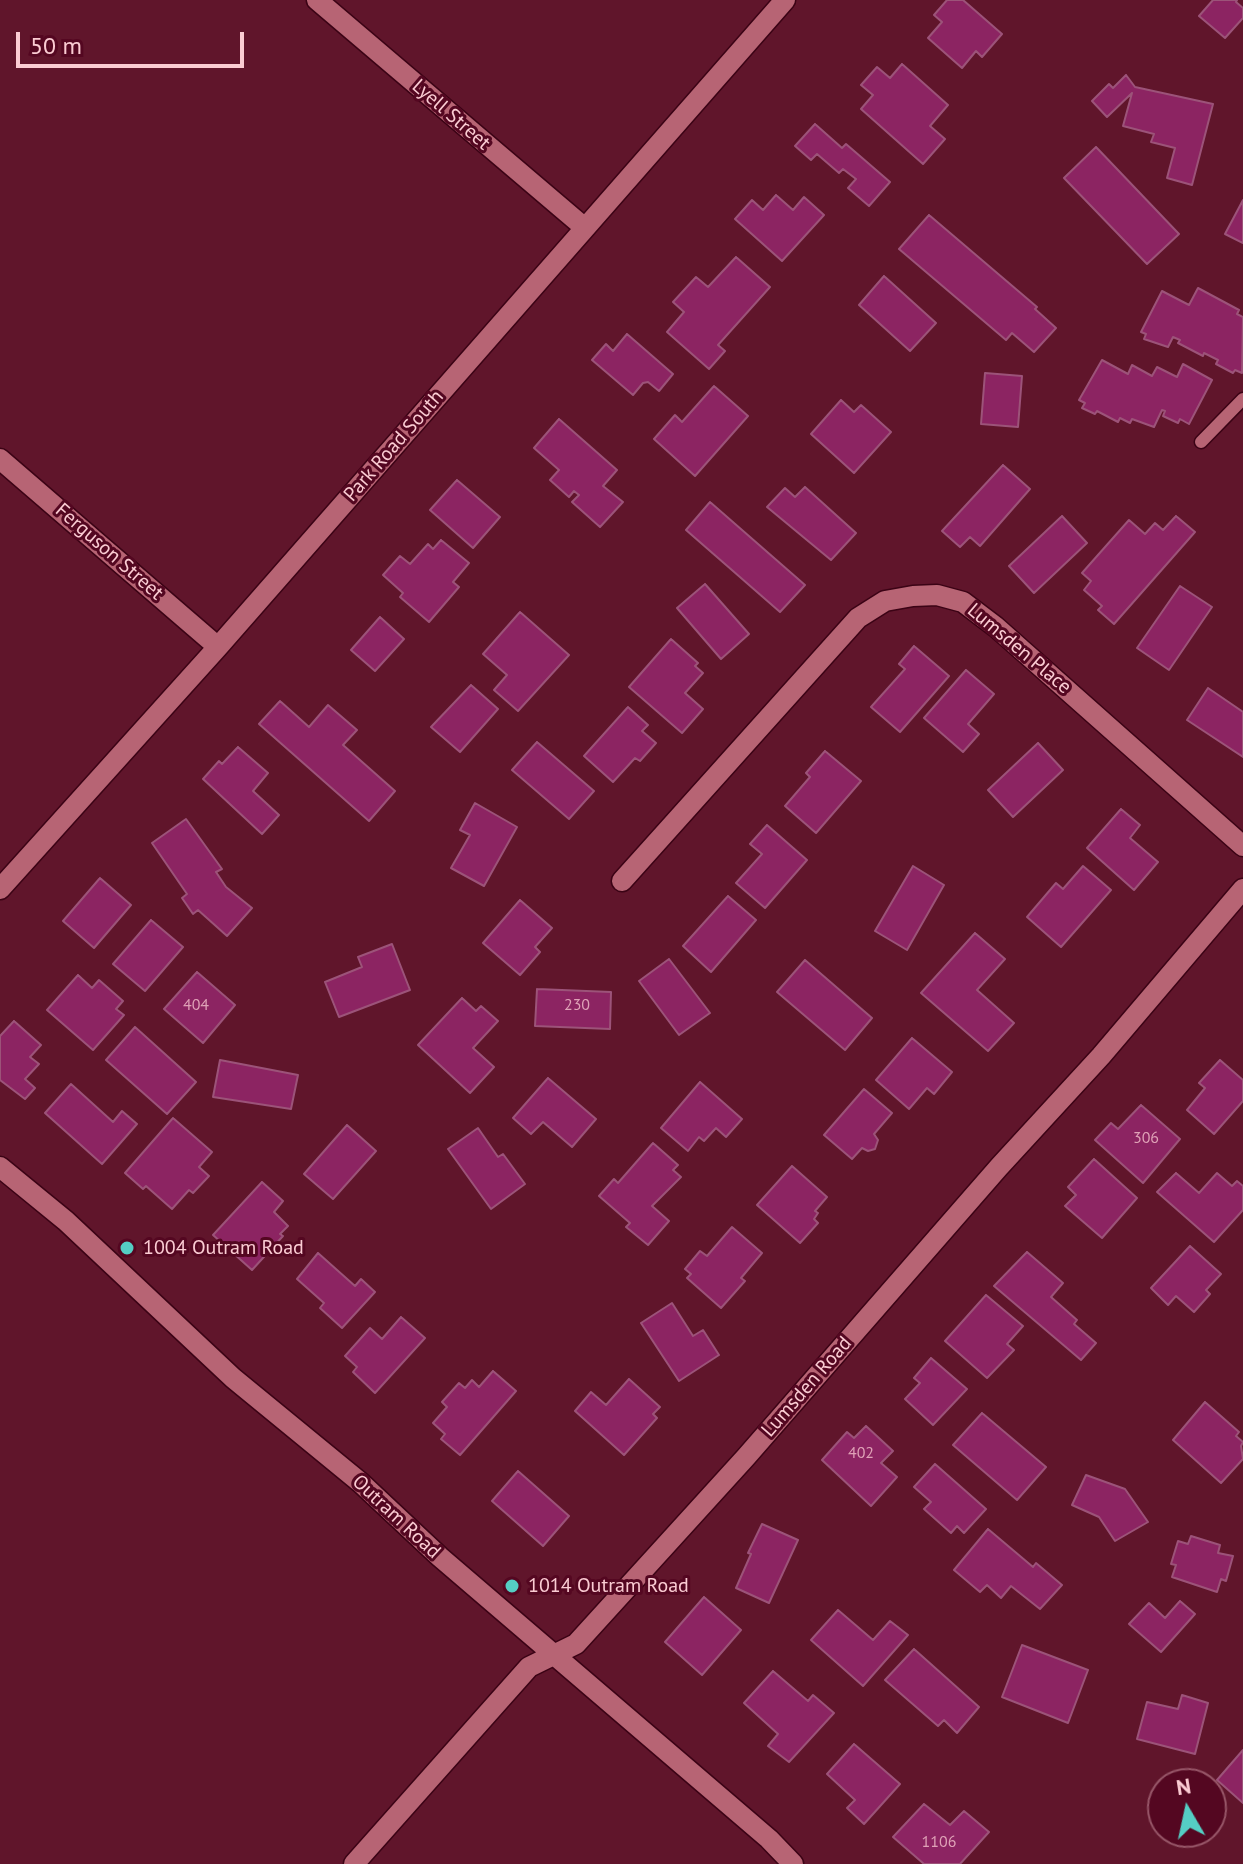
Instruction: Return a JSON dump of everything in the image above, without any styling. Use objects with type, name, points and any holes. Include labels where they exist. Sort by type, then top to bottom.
[{"type":"street","name":"Lyell Street","points":[[317,0],[585,228]]},
{"type":"street","name":"Park Road South","points":[[0,889],[218,647],[785,0]]},
{"type":"street","name":"Ferguson Street","points":[[0,459],[218,647]]},
{"type":"street","name":"Lumsden Place","points":[[622,881],[858,618],[885,601],[913,596],[937,595],[963,602],[996,627],[1243,846]]},
{"type":"street","name":"Lumsden Road","points":[[354,1864],[529,1667],[576,1644],[1101,1056],[1243,889]]},
{"type":"street","name":"Outram Road","points":[[0,1167],[66,1221],[233,1378],[361,1483],[440,1557],[769,1839],[793,1864]]},
{"type":"lane","points":[[1201,442],[1243,399]]},
{"type":"building","points":[[947,0],[963,0],[1002,34],[982,57],[976,51],[962,68],[928,38],[942,22],[934,15]]},
{"type":"building","points":[[1213,0],[1237,0],[1243,8],[1243,18],[1225,38],[1199,16]]},
{"type":"building","points":[[902,64],[948,105],[930,126],[945,139],[923,164],[861,109],[873,95],[861,85],[877,67],[890,78]]},
{"type":"building","points":[[1126,75],[1135,87],[1213,104],[1192,185],[1167,178],[1175,148],[1151,142],[1154,134],[1123,126],[1132,93],[1107,117],[1092,101],[1109,84],[1113,88]]},
{"type":"building","points":[[815,124],[842,148],[846,144],[890,182],[869,206],[848,188],[856,179],[843,169],[839,173],[817,154],[811,160],[795,146]]},
{"type":"building","points":[[1096,147],[1179,234],[1147,264],[1064,178]]},
{"type":"building","points":[[776,195],[793,210],[804,197],[824,215],[782,261],[735,219],[752,200],[763,210]]},
{"type":"building","points":[[1243,200],[1243,243],[1225,234]]},
{"type":"building","points":[[929,215],[1037,307],[1035,309],[1056,328],[1034,352],[1012,333],[1006,340],[899,249]]},
{"type":"building","points":[[736,257],[770,287],[718,345],[725,351],[709,369],[667,332],[684,312],[673,302],[696,277],[708,287]]},
{"type":"building","points":[[884,276],[936,323],[910,351],[859,305]]},
{"type":"building","points":[[1198,288],[1239,310],[1237,314],[1243,317],[1242,373],[1235,370],[1233,373],[1216,364],[1218,360],[1204,353],[1203,356],[1173,337],[1168,347],[1144,339],[1146,334],[1141,332],[1162,291],[1189,305]]},
{"type":"building","points":[[627,334],[673,374],[659,391],[648,382],[643,383],[633,395],[592,360],[606,344],[613,351]]},
{"type":"building","points":[[1102,360],[1128,374],[1132,365],[1152,376],[1157,367],[1177,377],[1183,364],[1212,380],[1189,424],[1163,416],[1165,411],[1162,410],[1154,427],[1132,419],[1130,423],[1120,418],[1118,422],[1097,411],[1095,414],[1082,408],[1085,403],[1079,400]]},
{"type":"building","points":[[985,373],[1022,376],[1018,427],[981,424]]},
{"type":"building","points":[[714,386],[748,416],[695,476],[654,439],[675,415],[682,422]]},
{"type":"building","points":[[841,400],[854,412],[861,405],[891,432],[854,473],[811,434]]},
{"type":"building","points":[[559,419],[617,470],[603,486],[623,502],[600,527],[572,502],[579,495],[574,491],[569,497],[550,480],[559,470],[534,448]]},
{"type":"building","points":[[1003,465],[1030,489],[980,546],[970,537],[960,547],[942,531]]},
{"type":"building","points":[[457,480],[500,517],[473,548],[430,510]]},
{"type":"building","points":[[805,487],[856,533],[831,560],[767,507],[785,488],[795,497]]},
{"type":"building","points":[[710,502],[805,585],[780,612],[686,530]]},
{"type":"building","points":[[1062,516],[1087,543],[1034,593],[1009,566]]},
{"type":"building","points":[[1176,516],[1195,532],[1114,624],[1098,610],[1102,606],[1084,590],[1091,581],[1082,573],[1129,520],[1145,534],[1155,523],[1163,530]]},
{"type":"building","points":[[441,540],[469,563],[453,582],[459,587],[429,622],[400,597],[403,593],[383,575],[400,556],[410,564],[428,544],[433,549]]},
{"type":"building","points":[[705,584],[749,634],[721,659],[677,608]]},
{"type":"building","points":[[1180,586],[1212,607],[1169,670],[1137,648]]},
{"type":"building","points":[[520,612],[569,655],[518,711],[494,690],[507,675],[483,654]]},
{"type":"building","points":[[380,617],[404,639],[375,671],[351,650]]},
{"type":"building","points":[[671,639],[698,663],[695,666],[703,673],[685,693],[703,709],[682,733],[629,687]]},
{"type":"building","points":[[914,646],[949,676],[900,732],[871,707],[905,669],[899,664]]},
{"type":"building","points":[[966,670],[994,694],[968,724],[979,734],[963,752],[924,718]]},
{"type":"building","points":[[471,685],[498,709],[460,752],[431,727]]},
{"type":"building","points":[[1208,688],[1243,712],[1243,757],[1187,720]]},
{"type":"building","points":[[280,701],[309,727],[328,705],[357,730],[343,745],[395,791],[369,821],[259,724]]},
{"type":"building","points":[[628,707],[648,725],[642,731],[656,743],[640,761],[635,758],[613,782],[584,756]]},
{"type":"building","points":[[537,742],[594,791],[569,819],[512,770]]},
{"type":"building","points":[[1038,743],[1063,770],[1013,817],[988,790]]},
{"type":"building","points":[[238,747],[268,773],[253,791],[279,815],[262,834],[203,779],[219,761],[222,764]]},
{"type":"building","points":[[825,751],[861,781],[816,833],[785,806],[810,777],[806,773]]},
{"type":"building","points":[[475,803],[517,827],[484,886],[451,868],[470,835],[460,830]]},
{"type":"building","points":[[1121,809],[1140,825],[1130,838],[1158,862],[1134,890],[1087,848]]},
{"type":"building","points":[[186,819],[222,869],[216,872],[226,887],[252,908],[227,936],[198,910],[193,914],[182,898],[187,894],[152,843]]},
{"type":"building","points":[[767,825],[807,860],[765,908],[736,883],[762,854],[750,844]]},
{"type":"building","points":[[913,866],[944,885],[907,950],[875,931]]},
{"type":"building","points":[[1083,866],[1111,890],[1061,947],[1027,917],[1056,883],[1063,889]]},
{"type":"building","points":[[100,878],[131,905],[94,948],[63,921]]},
{"type":"building","points":[[728,896],[756,920],[711,972],[683,946]]},
{"type":"building","points":[[520,900],[552,928],[535,947],[540,952],[520,975],[483,943]]},
{"type":"building","points":[[151,920],[183,947],[145,991],[113,964]]},
{"type":"building","points":[[975,933],[1005,959],[977,990],[1014,1023],[988,1051],[921,993]]},
{"type":"building","points":[[392,944],[410,990],[339,1017],[325,982],[362,967],[358,957]]},
{"type":"building","points":[[669,959],[710,1013],[679,1035],[639,981]]},
{"type":"building","points":[[805,960],[872,1018],[845,1050],[777,992]]},
{"type":"building","points":[[197,972],[235,1005],[203,1043],[164,1009]]},
{"type":"building","points":[[78,975],[92,988],[99,980],[123,1001],[116,1009],[124,1015],[93,1050],[47,1010]]},
{"type":"building","points":[[537,989],[611,992],[610,1029],[535,1026]]},
{"type":"building","points":[[462,998],[476,1011],[481,1006],[498,1021],[473,1048],[494,1067],[470,1093],[418,1045]]},
{"type":"building","points":[[14,1021],[41,1045],[30,1057],[39,1064],[25,1079],[35,1088],[25,1099],[0,1080],[0,1036]]},
{"type":"building","points":[[135,1027],[196,1082],[167,1114],[106,1060]]},
{"type":"building","points":[[912,1038],[952,1072],[934,1094],[927,1088],[909,1109],[876,1080]]},
{"type":"building","points":[[220,1060],[298,1075],[291,1109],[213,1097]]},
{"type":"building","points":[[1220,1060],[1243,1080],[1243,1101],[1214,1134],[1187,1110],[1205,1088],[1199,1083]]},
{"type":"building","points":[[548,1078],[596,1119],[572,1147],[543,1122],[531,1134],[513,1118]]},
{"type":"building","points":[[700,1082],[742,1119],[726,1137],[716,1128],[704,1141],[699,1137],[688,1151],[661,1128]]},
{"type":"building","points":[[71,1084],[113,1122],[122,1111],[137,1124],[102,1164],[45,1113]]},
{"type":"building","points":[[864,1089],[892,1113],[874,1134],[878,1140],[875,1149],[868,1151],[862,1148],[852,1159],[824,1135]]},
{"type":"building","points":[[1141,1105],[1180,1139],[1143,1183],[1095,1140],[1111,1123],[1118,1129]]},
{"type":"building","points":[[173,1118],[212,1152],[199,1167],[209,1176],[193,1193],[189,1190],[172,1209],[146,1186],[143,1189],[125,1173]]},
{"type":"building","points":[[347,1125],[376,1151],[333,1199],[304,1174]]},
{"type":"building","points":[[478,1128],[498,1157],[503,1154],[525,1184],[491,1209],[448,1149]]},
{"type":"building","points":[[653,1143],[678,1165],[673,1170],[681,1177],[652,1206],[669,1221],[648,1245],[626,1227],[630,1223],[599,1196],[614,1179],[618,1183]]},
{"type":"building","points":[[1094,1159],[1137,1198],[1102,1238],[1065,1206],[1076,1195],[1068,1187]]},
{"type":"building","points":[[792,1166],[827,1197],[815,1211],[818,1213],[814,1219],[818,1223],[800,1243],[757,1205]]},
{"type":"building","points":[[1176,1173],[1199,1193],[1217,1173],[1232,1186],[1237,1181],[1243,1186],[1243,1210],[1214,1242],[1157,1192]]},
{"type":"building","points":[[262,1182],[283,1201],[274,1212],[288,1226],[280,1234],[283,1236],[252,1270],[213,1235]]},
{"type":"building","points":[[732,1227],[762,1253],[741,1278],[745,1281],[721,1308],[687,1278],[691,1274],[685,1269],[700,1251],[707,1256]]},
{"type":"building","points":[[1190,1246],[1221,1274],[1206,1290],[1210,1294],[1194,1312],[1176,1296],[1168,1305],[1151,1288]]},
{"type":"building","points":[[1027,1252],[1063,1283],[1051,1297],[1077,1320],[1074,1324],[1096,1343],[1081,1360],[994,1286]]},
{"type":"building","points":[[318,1253],[355,1286],[361,1279],[375,1292],[342,1328],[320,1308],[324,1303],[297,1279]]},
{"type":"building","points":[[986,1295],[1023,1326],[1007,1344],[1014,1350],[987,1378],[945,1341]]},
{"type":"building","points":[[672,1303],[693,1336],[703,1330],[719,1355],[679,1381],[641,1323]]},
{"type":"building","points":[[401,1317],[425,1338],[375,1393],[353,1372],[357,1367],[345,1356],[370,1328],[382,1339]]},
{"type":"building","points":[[931,1358],[967,1389],[933,1425],[905,1399],[920,1383],[914,1378]]},
{"type":"building","points":[[493,1371],[516,1391],[460,1455],[441,1439],[445,1434],[433,1423],[447,1407],[442,1402],[459,1383],[465,1388],[472,1380],[479,1387]]},
{"type":"building","points":[[629,1379],[660,1407],[653,1414],[657,1418],[624,1455],[575,1411],[591,1392],[606,1405]]},
{"type":"building","points":[[1205,1402],[1239,1432],[1236,1436],[1243,1442],[1243,1459],[1221,1483],[1173,1440]]},
{"type":"building","points":[[982,1413],[1046,1467],[1017,1500],[953,1445]]},
{"type":"building","points":[[866,1426],[893,1451],[881,1463],[897,1477],[871,1506],[822,1460],[847,1432],[854,1438]]},
{"type":"building","points":[[935,1464],[986,1509],[964,1533],[957,1526],[951,1533],[924,1509],[931,1502],[914,1487]]},
{"type":"building","points":[[518,1471],[569,1516],[543,1546],[492,1501]]},
{"type":"building","points":[[1086,1475],[1125,1489],[1148,1522],[1115,1541],[1099,1517],[1072,1505]]},
{"type":"building","points":[[762,1524],[798,1540],[769,1603],[736,1588]]},
{"type":"building","points":[[988,1529],[1033,1567],[1036,1563],[1062,1585],[1040,1609],[1011,1586],[1001,1598],[987,1585],[980,1592],[954,1570]]},
{"type":"building","points":[[1191,1536],[1220,1545],[1218,1553],[1233,1556],[1226,1581],[1221,1579],[1217,1592],[1172,1577],[1176,1565],[1171,1564],[1178,1541],[1188,1544]]},
{"type":"building","points":[[704,1597],[741,1630],[702,1675],[665,1642]]},
{"type":"building","points":[[1180,1601],[1195,1614],[1161,1652],[1129,1624],[1149,1603],[1165,1618]]},
{"type":"building","points":[[838,1610],[873,1640],[890,1621],[908,1635],[863,1686],[811,1640]]},
{"type":"building","points":[[1022,1645],[1088,1670],[1068,1723],[1002,1697]]},
{"type":"building","points":[[914,1649],[979,1707],[957,1733],[944,1720],[938,1726],[885,1680]]},
{"type":"building","points":[[773,1671],[808,1701],[813,1695],[834,1713],[789,1762],[768,1746],[778,1734],[744,1703]]},
{"type":"building","points":[[1182,1695],[1208,1703],[1195,1754],[1137,1739],[1147,1702],[1178,1709]]},
{"type":"building","points":[[854,1744],[900,1784],[864,1824],[847,1808],[855,1800],[827,1774]]},
{"type":"building","points":[[1243,1750],[1243,1803],[1227,1789],[1227,1768]]},
{"type":"building","points":[[924,1804],[950,1825],[964,1811],[989,1832],[960,1864],[924,1864],[893,1837]]},
{"type":"place","name":"1004 Outram Road","points":[[127,1248]]},
{"type":"place","name":"1014 Outram Road","points":[[512,1586]]}]
